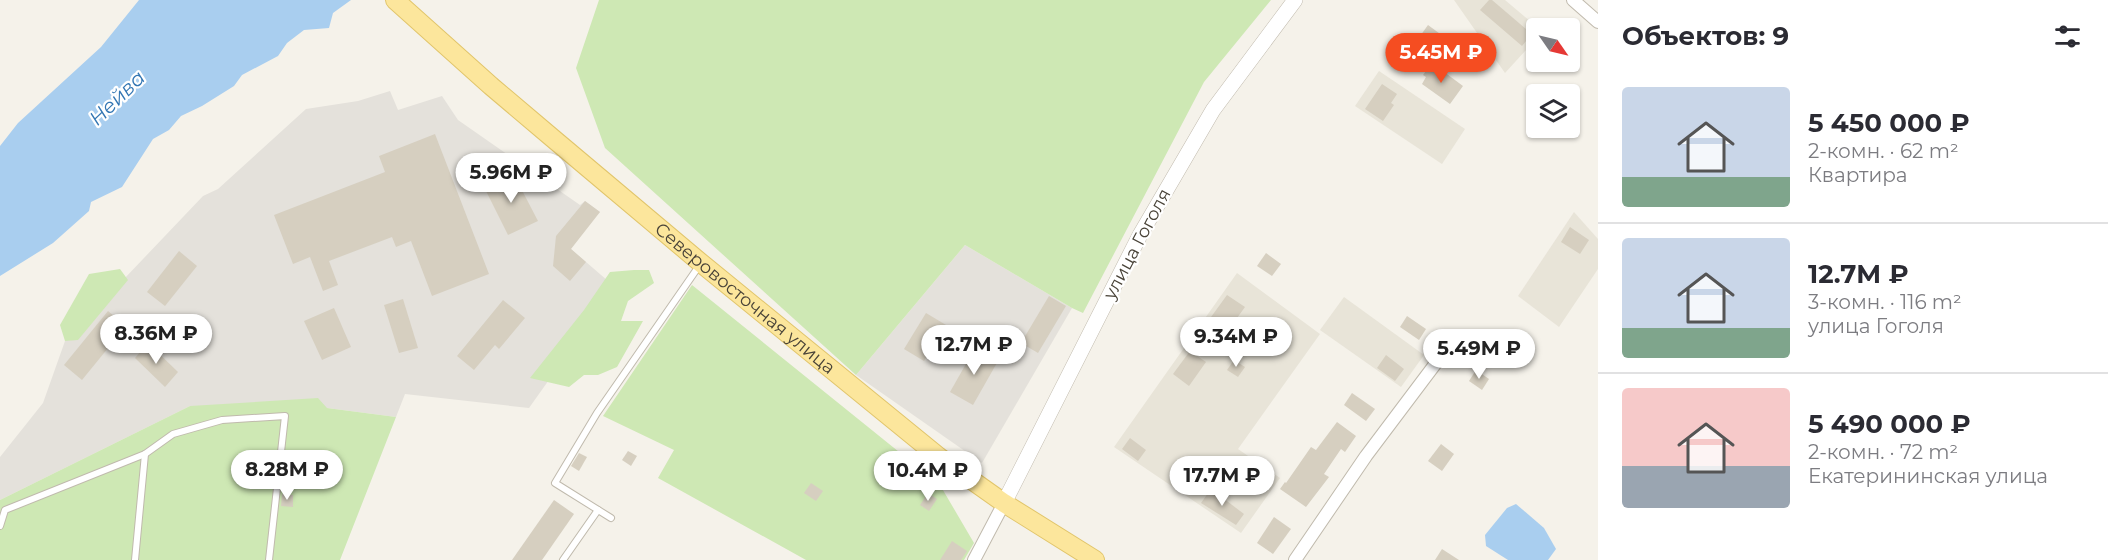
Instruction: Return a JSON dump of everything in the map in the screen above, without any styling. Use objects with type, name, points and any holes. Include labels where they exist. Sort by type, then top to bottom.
[{"type":"main road","name":"Северовосточная улица","points":[[395,0],[491,86],[701,263],[939,458],[1004,503],[1095,560]]},
{"type":"street","name":"улица Гоголя","points":[[1004,503],[1146,225],[1214,110],[1296,0]]},
{"type":"street","points":[[1573,0],[1598,22]]},
{"type":"street","points":[[1295,560],[1366,456],[1436,363]]},
{"type":"street","points":[[974,560],[1004,503]]},
{"type":"lane","points":[[611,518],[555,483],[597,413],[701,263]]},
{"type":"lane","points":[[0,526],[5,510],[145,454],[173,434],[222,420],[285,416],[269,560]]},
{"type":"lane","points":[[135,560],[145,454]]},
{"type":"lane","points":[[563,560],[598,510]]},
{"type":"shaded area","points":[[1454,0],[1505,0],[1526,18],[1526,50],[1505,73]]},
{"type":"shaded area","points":[[1379,71],[1465,129],[1442,164],[1355,106]]},
{"type":"shaded area","points":[[390,91],[398,110],[442,96],[458,120],[580,205],[585,201],[600,212],[564,243],[615,287],[529,408],[405,394],[396,417],[327,408],[190,406],[0,500],[0,457],[43,403],[65,341],[203,196],[218,189],[306,109],[358,101]]},
{"type":"shaded area","points":[[1574,212],[1598,239],[1598,269],[1559,327],[1518,296]]},
{"type":"shaded area","points":[[965,245],[1072,308],[982,463],[856,375]]},
{"type":"shaded area","points":[[1237,273],[1320,334],[1238,449],[1280,478],[1241,533],[1114,447]]},
{"type":"shaded area","points":[[1344,297],[1424,355],[1401,387],[1320,330]]},
{"type":"green space","points":[[599,0],[1271,0],[1204,82],[1083,313],[965,245],[856,375],[605,148],[576,68]]},
{"type":"green space","points":[[120,269],[128,280],[78,340],[65,341],[60,325],[89,274]]},
{"type":"green space","points":[[649,270],[654,283],[628,301],[621,321],[643,321],[617,367],[598,375],[584,375],[569,387],[530,378],[584,310],[610,272]]},
{"type":"green space","points":[[692,285],[940,485],[974,543],[964,560],[806,560],[658,478],[674,450],[603,416]]},
{"type":"green space","points":[[318,398],[327,408],[396,417],[340,560],[0,560],[0,500],[190,406]]},
{"type":"water","name":"Нейва","points":[[139,0],[351,0],[333,13],[329,28],[304,30],[287,43],[278,56],[242,75],[234,86],[181,116],[169,130],[153,139],[122,187],[91,202],[89,211],[53,243],[0,276],[0,146],[18,123],[101,47]]},
{"type":"water","points":[[1516,504],[1544,528],[1556,549],[1548,560],[1508,560],[1486,546],[1485,535],[1507,508]]},
{"type":"building","points":[[1489,0],[1492,0],[1526,29],[1526,41],[1522,46],[1480,10]]},
{"type":"building","points":[[1428,25],[1447,39],[1427,67],[1408,53]]},
{"type":"building","points":[[1432,63],[1463,86],[1450,104],[1422,84],[1426,77],[1423,75]]},
{"type":"building","points":[[1382,84],[1397,94],[1391,103],[1394,105],[1383,121],[1365,109]]},
{"type":"building","points":[[435,134],[489,274],[432,296],[411,241],[396,247],[392,237],[329,261],[338,285],[323,291],[310,257],[293,264],[274,215],[385,172],[379,156]]},
{"type":"building","points":[[513,173],[538,221],[508,235],[484,187]]},
{"type":"building","points":[[585,201],[600,212],[571,249],[586,262],[570,281],[553,266],[556,236]]},
{"type":"building","points":[[1570,227],[1589,240],[1580,254],[1561,242]]},
{"type":"building","points":[[179,251],[197,266],[165,306],[147,292]]},
{"type":"building","points":[[1266,253],[1281,264],[1272,276],[1257,266]]},
{"type":"building","points":[[1227,295],[1245,307],[1229,329],[1248,341],[1242,351],[1206,324]]},
{"type":"building","points":[[1049,296],[1066,306],[1038,353],[1021,343]]},
{"type":"building","points":[[403,299],[418,348],[399,353],[384,305]]},
{"type":"building","points":[[503,300],[525,318],[499,349],[495,345],[474,370],[457,356]]},
{"type":"building","points":[[334,308],[351,347],[322,360],[304,321]]},
{"type":"building","points":[[108,311],[126,326],[82,380],[64,365]]},
{"type":"building","points":[[926,313],[946,325],[924,361],[904,349]]},
{"type":"building","points":[[1407,316],[1426,329],[1419,340],[1400,327]]},
{"type":"building","points":[[148,343],[178,372],[165,387],[135,358]]},
{"type":"building","points":[[975,348],[998,361],[973,405],[950,392]]},
{"type":"building","points":[[1190,351],[1206,362],[1189,386],[1173,374]]},
{"type":"building","points":[[1386,355],[1404,369],[1395,381],[1377,368]]},
{"type":"building","points":[[1234,360],[1245,367],[1238,377],[1227,370]]},
{"type":"building","points":[[1476,370],[1489,379],[1482,390],[1469,381]]},
{"type":"building","points":[[1352,393],[1375,409],[1366,421],[1344,405]]},
{"type":"building","points":[[1337,422],[1356,436],[1345,452],[1341,449],[1324,474],[1329,477],[1306,507],[1280,489],[1311,447],[1316,450]]},
{"type":"building","points":[[1130,438],[1146,450],[1138,461],[1122,449]]},
{"type":"building","points":[[1441,444],[1454,454],[1442,471],[1428,461]]},
{"type":"building","points":[[628,451],[637,456],[631,466],[622,460]]},
{"type":"building","points":[[579,453],[587,457],[579,471],[571,466]]},
{"type":"building","points":[[811,483],[823,491],[816,501],[804,493]]},
{"type":"building","points":[[1211,489],[1244,514],[1236,525],[1201,503]]},
{"type":"building","points":[[928,493],[937,499],[929,511],[920,505]]},
{"type":"building","points":[[282,494],[293,495],[293,507],[281,506]]},
{"type":"building","points":[[554,500],[574,514],[542,560],[512,560]]},
{"type":"building","points":[[1274,517],[1291,529],[1273,554],[1257,543]]},
{"type":"building","points":[[952,541],[967,551],[961,560],[940,560]]},
{"type":"building","points":[[1442,549],[1459,560],[1435,560]]}]
